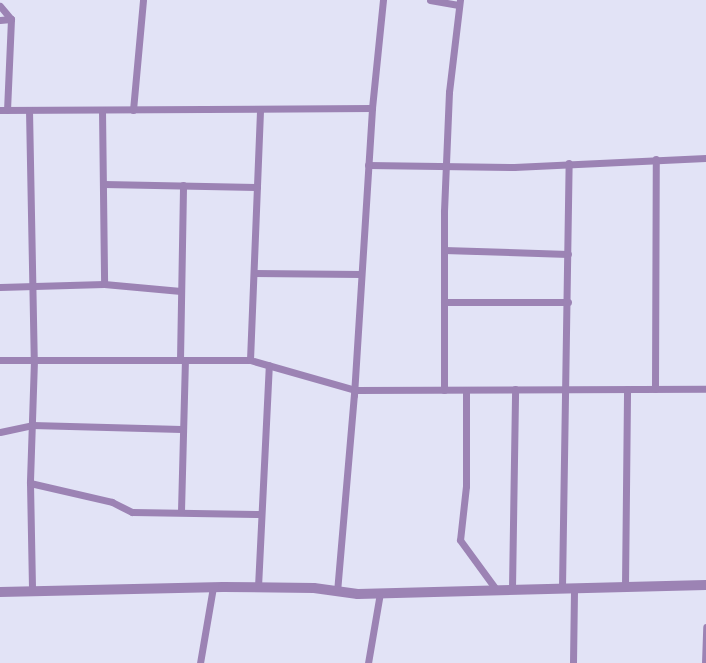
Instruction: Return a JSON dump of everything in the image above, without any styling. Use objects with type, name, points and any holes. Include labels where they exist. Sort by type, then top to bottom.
[{"type":"street","points":[[133,110],[143,0]]},
{"type":"street","points":[[337,592],[355,390],[372,108],[383,0]]},
{"type":"street","points":[[430,0],[460,3],[449,92],[444,250],[444,390]]},
{"type":"street","points":[[0,6],[11,19],[4,110],[372,108]]},
{"type":"street","points":[[0,20],[11,19]]},
{"type":"street","points":[[29,110],[34,285],[30,483],[32,591]]},
{"type":"street","points":[[102,110],[104,284]]},
{"type":"street","points":[[250,360],[260,110]]},
{"type":"street","points":[[368,164],[514,167],[706,158]]},
{"type":"street","points":[[655,389],[656,159]]},
{"type":"street","points":[[562,587],[569,163]]},
{"type":"street","points":[[104,184],[257,187]]},
{"type":"street","points":[[181,511],[183,186]]},
{"type":"street","points":[[444,250],[568,254]]},
{"type":"street","points":[[254,273],[361,274]]},
{"type":"street","points":[[0,286],[104,284],[181,291]]},
{"type":"street","points":[[444,302],[568,302]]},
{"type":"street","points":[[0,360],[250,360],[355,390],[706,389]]},
{"type":"street","points":[[258,587],[270,365]]},
{"type":"street","points":[[512,588],[515,389]]},
{"type":"street","points":[[625,586],[627,389]]},
{"type":"street","points":[[466,390],[467,486],[460,540],[495,588]]},
{"type":"street","points":[[0,432],[32,425],[181,429]]},
{"type":"street","points":[[30,483],[112,502],[132,512],[260,514]]},
{"type":"street","points":[[0,592],[258,587],[380,593],[495,588],[706,585]]},
{"type":"street","points":[[200,663],[213,587]]},
{"type":"street","points":[[573,663],[574,587]]},
{"type":"street","points":[[368,663],[380,593]]},
{"type":"street","points":[[705,663],[706,627]]}]
